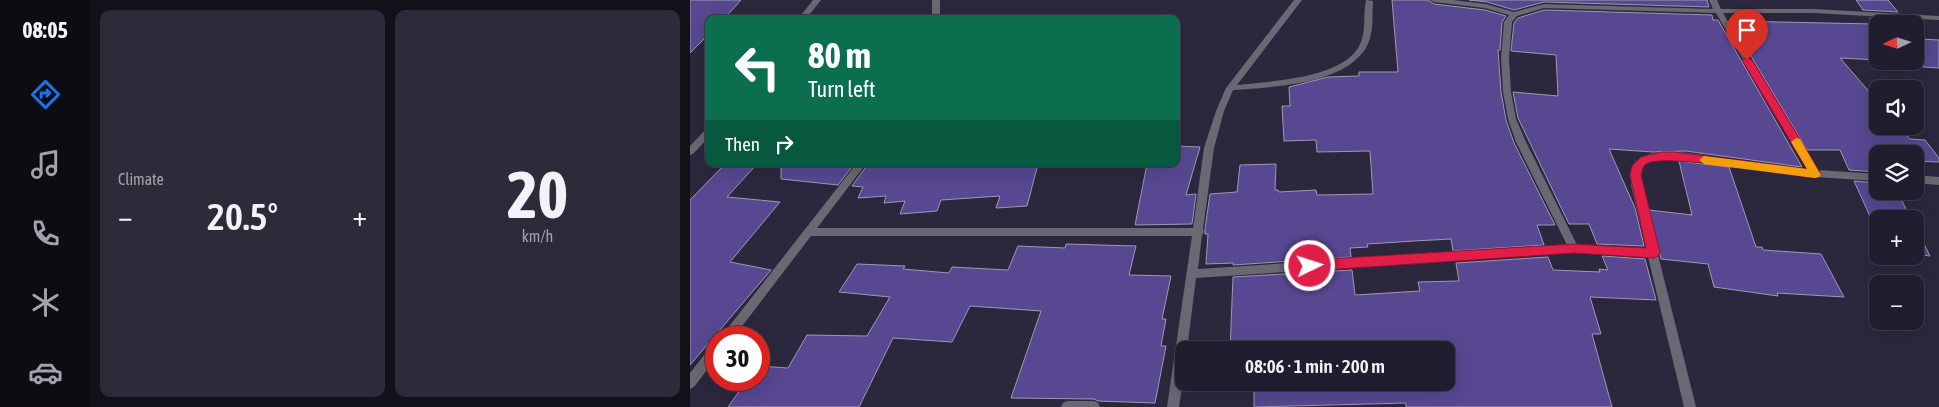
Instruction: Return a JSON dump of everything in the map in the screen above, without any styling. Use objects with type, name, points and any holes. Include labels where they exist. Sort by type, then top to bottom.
[{"type":"street","points":[[805,15],[817,0]]},
{"type":"street","points":[[936,0],[936,15]]},
{"type":"street","points":[[1173,407],[1199,232],[1209,148],[1220,111],[1230,88],[1298,0]]},
{"type":"street","points":[[1434,0],[1486,6],[1514,14],[1564,3],[1718,11],[1814,11],[1939,18]]},
{"type":"street","points":[[1713,0],[1815,174]]},
{"type":"street","points":[[1230,88],[1300,80],[1344,66],[1360,53],[1364,46],[1370,1]]},
{"type":"street","points":[[1514,14],[1508,22],[1505,58],[1507,92],[1512,119],[1521,142],[1574,249]]},
{"type":"street","points":[[690,152],[705,135]]},
{"type":"street","points":[[1690,407],[1635,175],[1638,166],[1645,160],[1662,156],[1674,156],[1815,174],[1869,177]]},
{"type":"street","points":[[735,326],[859,167]]},
{"type":"street","points":[[1924,180],[1939,181]]},
{"type":"street","points":[[808,232],[1199,232]]},
{"type":"street","points":[[1192,274],[1574,249],[1654,253]]},
{"type":"street","points":[[690,383],[705,363]]},
{"type":"street","points":[[1067,407],[1094,407]]},
{"type":"building","points":[[690,0],[741,0],[728,15],[705,15],[705,38],[690,53]]},
{"type":"building","points":[[1392,0],[1428,0],[1434,4],[1485,10],[1506,16],[1502,22],[1500,50],[1498,50],[1501,92],[1506,120],[1514,143],[1555,225],[1537,225],[1544,245],[1453,251],[1451,239],[1414,241],[1367,244],[1368,247],[1350,248],[1351,257],[1233,265],[1233,263],[1206,264],[1208,234],[1205,234],[1205,229],[1210,194],[1237,192],[1240,165],[1276,164],[1275,190],[1279,192],[1316,190],[1317,195],[1373,194],[1370,151],[1317,152],[1316,140],[1284,141],[1282,106],[1290,106],[1289,87],[1328,77],[1359,76],[1359,72],[1398,72]]},
{"type":"building","points":[[1469,0],[1707,0],[1709,7],[1544,2],[1514,10],[1487,2]]},
{"type":"building","points":[[1856,0],[1888,0],[1898,12],[1863,10]]},
{"type":"building","points":[[1544,10],[1712,15],[1713,20],[1718,20],[1802,167],[1686,151],[1653,152],[1609,149],[1635,208],[1644,246],[1597,244],[1589,224],[1569,224],[1518,118],[1513,92],[1558,96],[1556,55],[1511,51],[1514,23],[1518,18]]},
{"type":"building","points":[[1730,21],[1869,24],[1869,60],[1840,58],[1869,92],[1869,135],[1907,135],[1910,139],[1925,140],[1939,158],[1939,162],[1924,161],[1924,145],[1869,145],[1869,171],[1849,170],[1840,150],[1807,150]]},
{"type":"building","points":[[1924,39],[1939,40],[1939,68],[1924,67]]},
{"type":"building","points":[[1180,146],[1200,147],[1186,195],[1196,194],[1192,224],[1135,225],[1146,167],[1180,167]]},
{"type":"building","points":[[1679,161],[1729,167],[1756,247],[1762,247],[1763,250],[1821,254],[1844,297],[1777,293],[1778,296],[1714,287],[1708,264],[1661,259],[1649,210],[1692,215]]},
{"type":"building","points":[[722,167],[754,167],[727,197],[780,202],[730,262],[771,270],[723,326],[705,326],[705,347],[690,365],[690,200]]},
{"type":"building","points":[[781,167],[852,167],[838,185],[781,179]]},
{"type":"building","points":[[866,167],[1037,167],[1027,206],[996,208],[1000,196],[941,200],[937,211],[900,214],[905,201],[884,203],[886,196],[858,198],[863,187],[852,186]]},
{"type":"building","points":[[1854,181],[1869,182],[1869,200],[1902,200],[1906,210],[1869,210],[1869,214]]},
{"type":"building","points":[[1066,244],[1136,246],[1129,275],[1171,276],[1162,319],[1166,319],[1161,346],[1166,346],[1155,403],[1098,401],[1094,399],[1011,398],[1041,311],[970,306],[952,342],[893,338],[859,407],[728,407],[739,391],[770,391],[770,367],[788,368],[807,335],[867,336],[890,297],[839,292],[857,264],[905,266],[903,269],[949,273],[952,267],[1008,270],[1018,246],[1065,248]]},
{"type":"building","points":[[1924,244],[1930,256],[1924,255]]},
{"type":"building","points":[[1602,256],[1645,259],[1656,300],[1590,297],[1601,334],[1592,334],[1612,407],[1406,407],[1406,403],[1254,407],[1254,391],[1455,391],[1455,341],[1230,341],[1233,277],[1352,270],[1355,295],[1420,291],[1418,282],[1459,281],[1456,263],[1548,257],[1553,270],[1600,272],[1599,269],[1608,270]]},
{"type":"slow traffic","points":[[1704,160],[1815,174],[1796,142]]},
{"type":"route","points":[[1310,266],[1574,249],[1654,253],[1635,175],[1635,170],[1645,160],[1662,156],[1674,156],[1815,174],[1747,60]]}]
